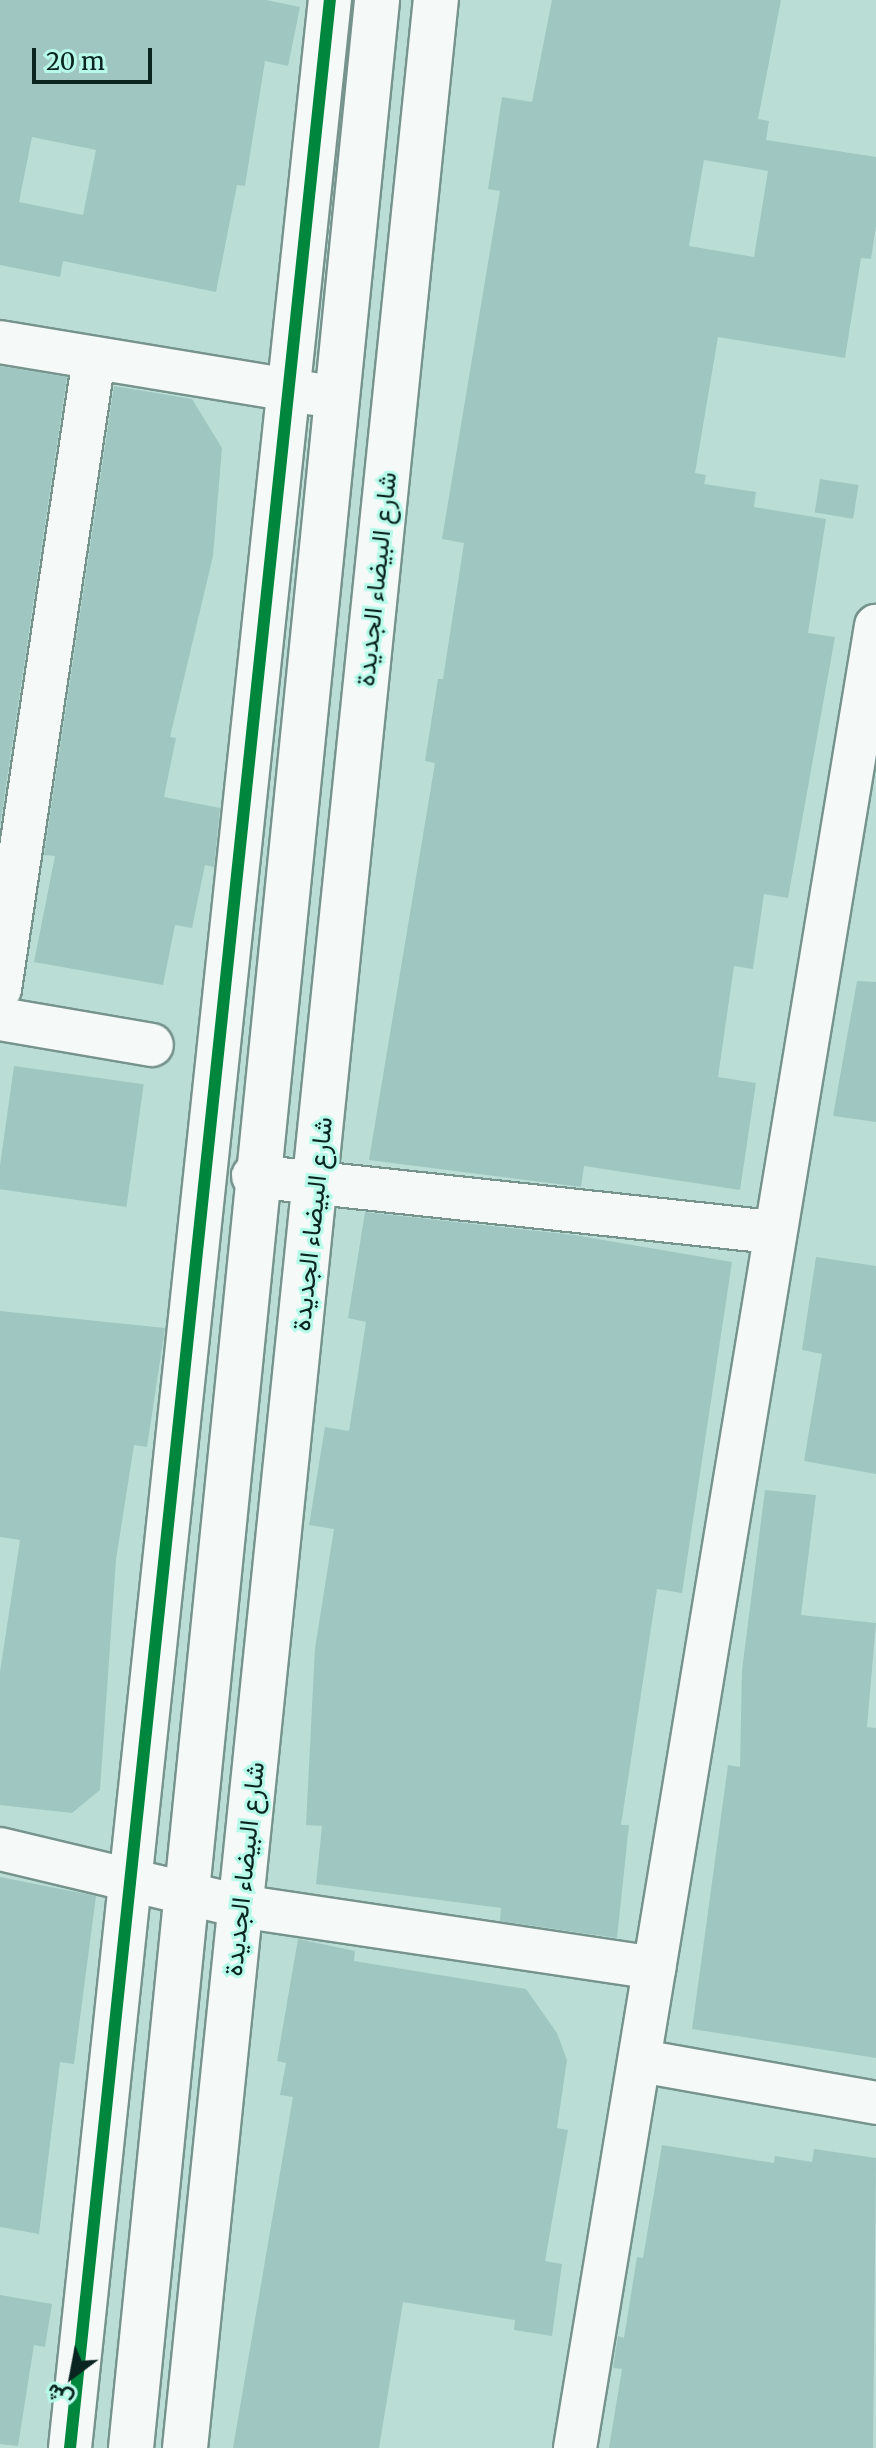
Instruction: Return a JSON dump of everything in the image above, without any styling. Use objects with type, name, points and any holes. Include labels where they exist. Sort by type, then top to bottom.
[{"type":"street","points":[[70,2448],[330,0]]},
{"type":"street","points":[[131,2448],[253,1176],[339,399],[377,0]]},
{"type":"street","name":"شارع البيضاء الجديدة","points":[[185,2448],[436,0]]},
{"type":"street","points":[[0,342],[339,399]]},
{"type":"street","points":[[0,989],[94,358]]},
{"type":"street","points":[[575,2448],[641,2061],[772,1232],[870,693],[876,626]]},
{"type":"street","points":[[0,1019],[152,1045]]},
{"type":"street","points":[[253,1176],[772,1232]]},
{"type":"street","points":[[0,1849],[240,1906],[654,1968]]},
{"type":"street","points":[[641,2061],[876,2103]]},
{"type":"building","points":[[0,0],[266,0],[300,7],[288,66],[265,61],[245,186],[237,185],[216,292],[63,261],[60,277],[0,265]],"holes":[[[32,137],[96,150],[83,215],[19,202]]]},
{"type":"building","points":[[552,0],[781,0],[758,119],[769,121],[766,140],[876,157],[876,226],[871,259],[861,258],[845,358],[718,337],[695,473],[706,475],[704,484],[756,492],[754,507],[826,519],[808,633],[835,637],[788,898],[764,894],[753,969],[734,966],[718,1077],[756,1083],[740,1190],[584,1166],[581,1187],[369,1160],[435,763],[425,761],[438,679],[443,679],[464,543],[442,539],[500,191],[488,189],[502,97],[532,102]],"holes":[[[704,160],[768,171],[754,257],[689,246]]]},
{"type":"building","points":[[0,366],[67,377],[0,826]]},
{"type":"building","points":[[114,386],[192,399],[222,448],[213,556],[170,737],[176,738],[164,797],[220,808],[214,867],[205,865],[192,928],[175,925],[163,985],[34,962],[55,856],[44,855]]},
{"type":"building","points":[[820,479],[859,485],[853,519],[815,513]]},
{"type":"building","points":[[857,981],[876,982],[876,1122],[833,1116]]},
{"type":"building","points":[[14,1066],[144,1084],[126,1207],[0,1189],[0,1166]]},
{"type":"building","points":[[365,1212],[574,1235],[732,1262],[682,1593],[657,1589],[621,1825],[629,1825],[617,1938],[500,1921],[501,1908],[316,1884],[322,1826],[306,1825],[315,1648],[334,1529],[309,1525],[325,1427],[349,1431],[366,1322],[348,1318]]},
{"type":"building","points":[[816,1257],[876,1266],[876,1474],[804,1461],[822,1354],[802,1350]]},
{"type":"building","points":[[0,1311],[165,1328],[147,1447],[134,1445],[116,1560],[100,1790],[72,1813],[0,1805],[0,1672],[20,1540],[0,1537]]},
{"type":"building","points":[[765,1490],[816,1495],[801,1615],[876,1623],[867,1727],[876,1728],[876,2058],[692,2029],[728,1765],[740,1767],[742,1670]]},
{"type":"building","points":[[0,1877],[96,1896],[74,2064],[60,2062],[39,2234],[0,2227]]},
{"type":"building","points":[[298,1939],[355,1951],[354,1961],[526,1989],[557,2033],[567,2060],[557,2128],[568,2130],[545,2261],[562,2264],[552,2336],[514,2330],[515,2320],[403,2302],[379,2448],[233,2448],[293,2097],[280,2095],[286,2063],[277,2061]]},
{"type":"building","points":[[662,2145],[774,2163],[775,2156],[812,2162],[814,2149],[876,2158],[873,2448],[609,2448],[622,2369],[613,2368],[618,2336],[624,2338],[637,2257],[643,2258]]},
{"type":"building","points":[[0,2295],[52,2304],[45,2347],[34,2345],[18,2446],[0,2444]]},
{"type":"cycle path","points":[[70,2448],[330,0]]}]
